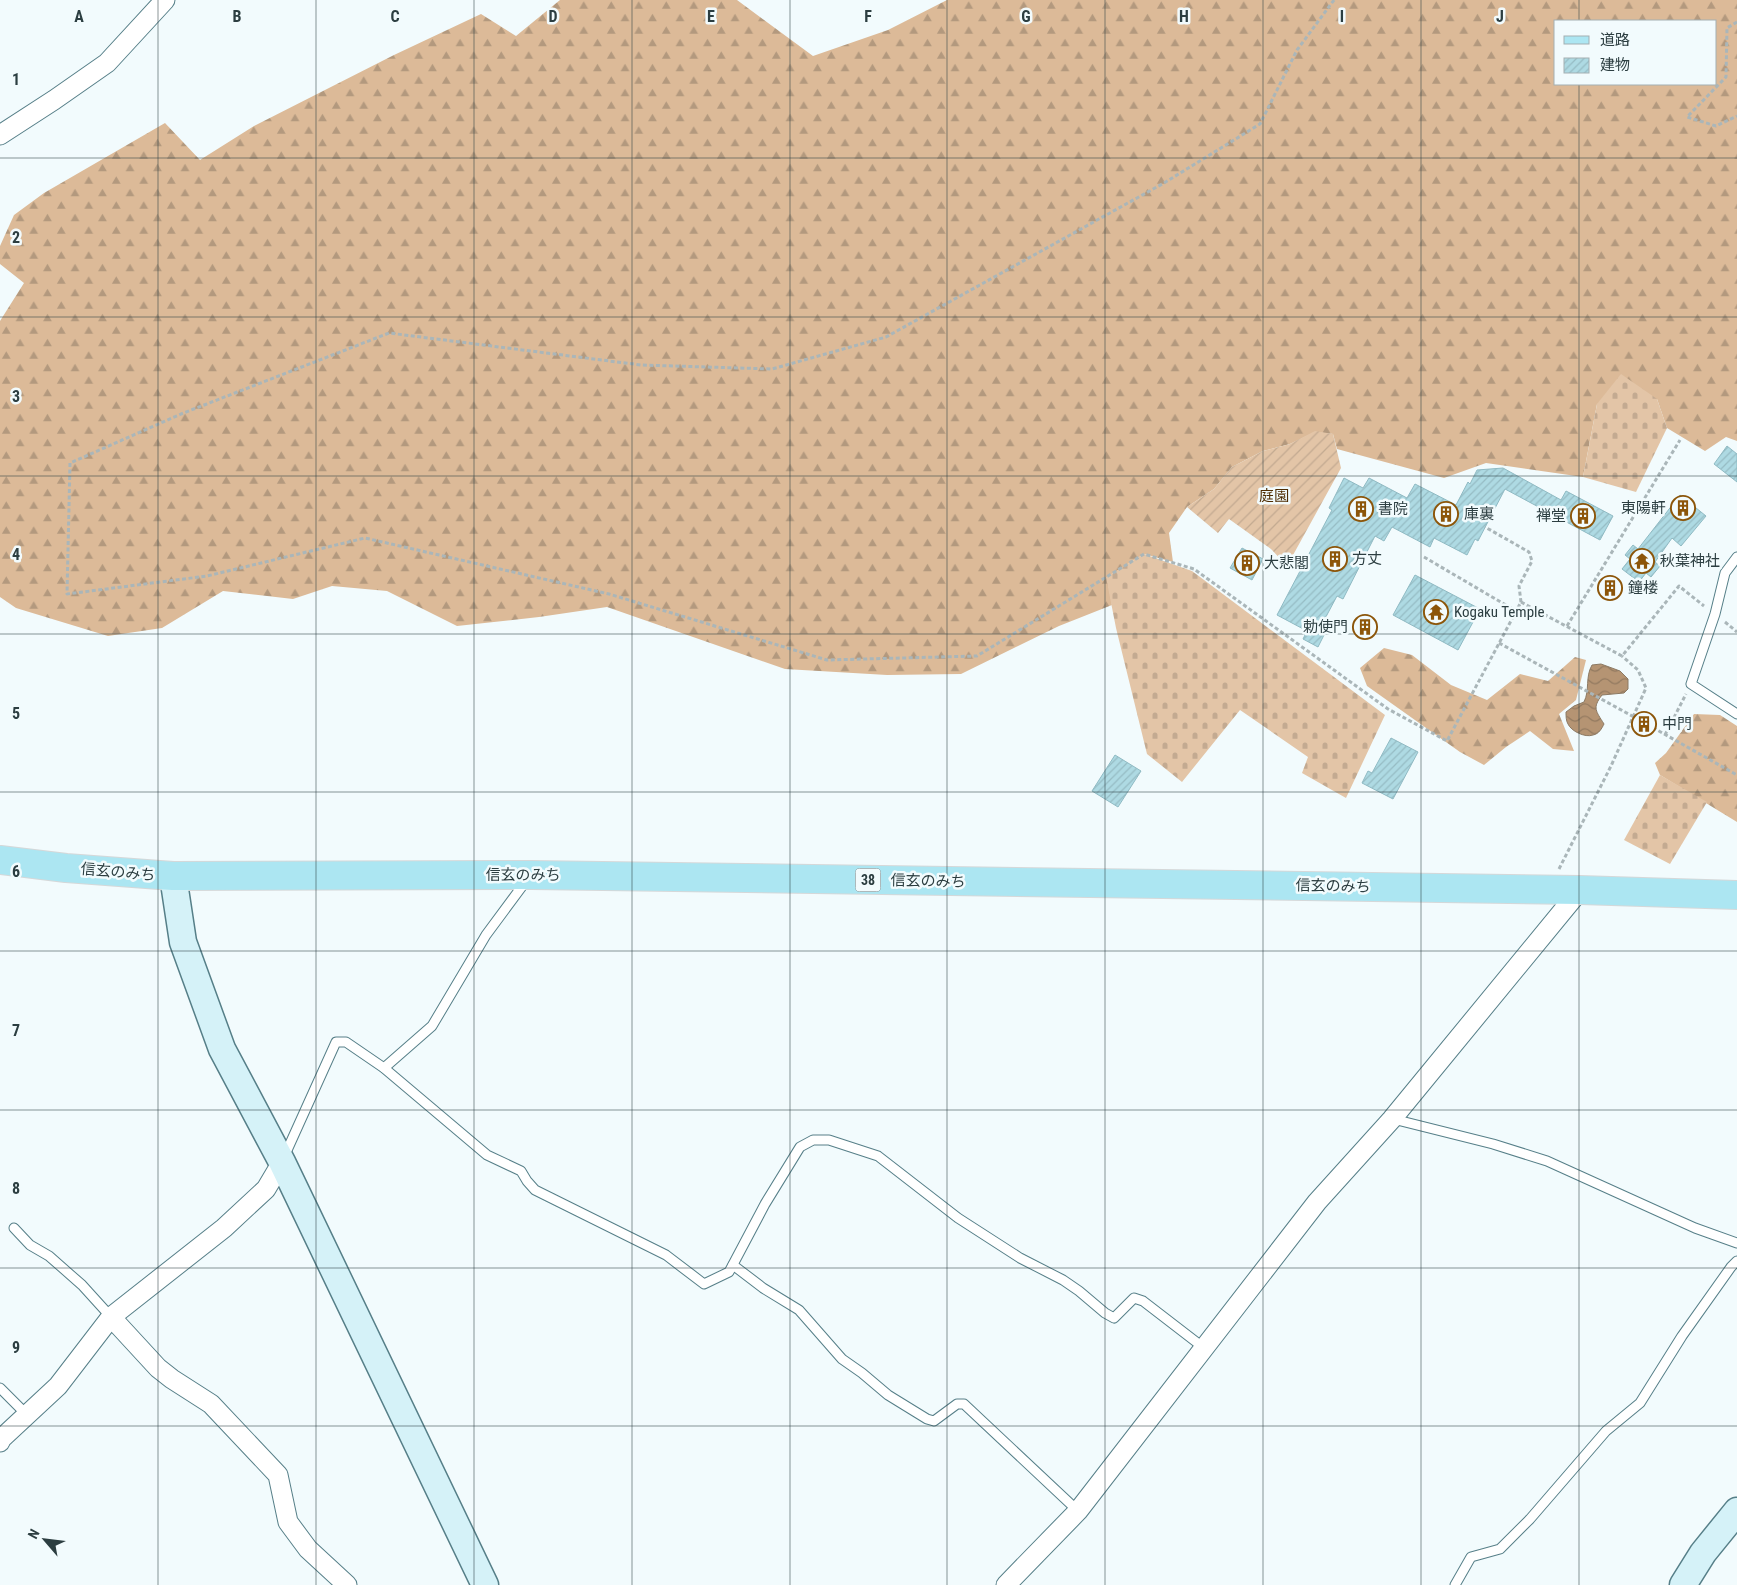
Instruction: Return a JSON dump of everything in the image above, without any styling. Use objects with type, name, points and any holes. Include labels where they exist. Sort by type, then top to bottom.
[{"type":"main road","name":"信玄のみち","points":[[0,860],[66,868],[173,876],[531,875],[1549,889],[1737,894]]},
{"type":"street","points":[[0,135],[54,100],[107,62],[165,0]]},
{"type":"street","points":[[173,876],[183,942],[222,1049],[282,1162],[485,1585]]},
{"type":"street","points":[[1006,1585],[1078,1512],[1317,1202],[1392,1119],[1580,890]]},
{"type":"street","points":[[0,1442],[58,1386],[111,1317],[224,1228],[266,1189],[282,1162]]},
{"type":"street","points":[[111,1317],[158,1368],[211,1404],[278,1475],[288,1522],[308,1549],[347,1585]]},
{"type":"street","points":[[1683,1585],[1704,1553],[1737,1511]]},
{"type":"lane","points":[[1737,557],[1725,573],[1715,614],[1690,684],[1737,714]]},
{"type":"lane","points":[[384,1068],[432,1026],[486,935],[531,875]]},
{"type":"lane","points":[[282,1162],[336,1042],[346,1042],[384,1068],[487,1156],[521,1171],[526,1181],[535,1190],[666,1255],[704,1284],[730,1272],[765,1204],[800,1147],[813,1140],[828,1140],[878,1156],[958,1218],[1020,1258],[1063,1280],[1114,1318],[1134,1298],[1143,1300],[1204,1348]]},
{"type":"lane","points":[[1392,1119],[1493,1144],[1546,1161],[1695,1228],[1737,1243]]},
{"type":"lane","points":[[14,1228],[30,1245],[49,1256],[82,1285],[111,1317]]},
{"type":"lane","points":[[1455,1585],[1470,1557],[1500,1549],[1530,1519],[1606,1431],[1640,1403],[1682,1336],[1737,1261]]},
{"type":"lane","points":[[733,1265],[763,1288],[799,1310],[842,1359],[888,1395],[927,1420],[934,1421],[957,1404],[964,1404],[1078,1512]]},
{"type":"lane","points":[[0,1388],[27,1415]]},
{"type":"path","points":[[1334,0],[1297,50],[1260,124],[1164,183],[886,337],[772,369],[641,365],[389,333],[181,414],[70,463],[67,594],[207,576],[365,538],[609,594],[827,660],[977,656],[1144,554],[1194,569],[1388,709],[1447,741],[1521,602],[1519,586],[1532,561],[1529,552],[1485,527]]},
{"type":"path","points":[[1737,22],[1727,28],[1726,77],[1687,117],[1716,126],[1737,116]]},
{"type":"path","points":[[1567,626],[1680,440]]},
{"type":"path","points":[[1424,557],[1516,610]]},
{"type":"path","points":[[1622,656],[1679,586],[1737,632]]},
{"type":"path","points":[[1521,602],[1622,656],[1638,670],[1646,688],[1607,775],[1549,889]]},
{"type":"path","points":[[1499,643],[1737,775]]},
{"type":"path","points":[[1665,735],[1690,684]]},
{"type":"green space","points":[[560,0],[737,0],[813,56],[888,30],[947,0],[1737,0],[1737,441],[1726,437],[1705,451],[1667,428],[1657,399],[1597,404],[1583,477],[1486,463],[1444,478],[1337,449],[1333,434],[1315,432],[1290,444],[1263,451],[1232,467],[1214,489],[1187,507],[1169,533],[1173,562],[1144,554],[1107,577],[1112,605],[1059,626],[961,674],[887,675],[785,669],[607,607],[457,626],[387,591],[332,586],[293,599],[223,591],[162,628],[108,636],[16,608],[0,597],[0,321],[24,283],[0,264],[0,246],[14,215],[44,193],[165,123],[200,160],[254,126],[394,55],[481,14],[516,36]]},
{"type":"green space","points":[[1621,374],[1657,399],[1667,428],[1636,492],[1583,477],[1597,404]]},
{"type":"green space","name":"庭園","points":[[1315,431],[1333,434],[1341,468],[1287,566],[1271,549],[1229,519],[1218,533],[1187,507],[1214,489],[1232,467],[1263,451],[1290,444]]},
{"type":"green space","points":[[1144,554],[1192,571],[1385,715],[1346,798],[1302,773],[1308,757],[1240,710],[1182,782],[1147,754],[1116,628],[1106,577]]},
{"type":"green space","points":[[1384,648],[1412,655],[1451,685],[1487,700],[1520,674],[1548,681],[1575,657],[1586,660],[1576,700],[1559,714],[1574,751],[1553,749],[1530,731],[1484,765],[1460,752],[1367,686],[1360,668]]},
{"type":"green space","points":[[1694,714],[1720,715],[1737,726],[1737,822],[1660,775],[1655,763],[1666,753]]},
{"type":"green space","points":[[1660,775],[1707,802],[1670,864],[1624,840]]},
{"type":"water","points":[[1601,664],[1620,671],[1628,679],[1628,689],[1624,693],[1602,695],[1596,709],[1604,724],[1600,731],[1595,734],[1590,736],[1582,735],[1570,727],[1566,712],[1584,702],[1592,665]]},
{"type":"building","points":[[1727,446],[1737,454],[1737,482],[1714,464]]},
{"type":"building","points":[[1503,468],[1561,500],[1566,491],[1613,516],[1600,540],[1505,489],[1478,541],[1475,539],[1467,555],[1434,538],[1430,547],[1392,527],[1384,541],[1375,536],[1343,599],[1337,596],[1320,628],[1326,631],[1318,647],[1303,639],[1307,631],[1277,615],[1332,510],[1329,508],[1344,478],[1363,488],[1369,478],[1407,498],[1415,484],[1456,505],[1468,482],[1470,484],[1477,470]]},
{"type":"building","points":[[1680,495],[1706,516],[1681,546],[1672,538],[1655,562],[1660,566],[1651,577],[1646,573],[1639,582],[1622,569],[1630,559],[1625,555],[1633,545],[1638,549]]},
{"type":"building","name":"大悲閣","points":[[1242,548],[1263,559],[1252,580],[1230,568]]},
{"type":"building","name":"Kogaku Temple","points":[[1415,575],[1480,609],[1458,650],[1393,615]]},
{"type":"building","name":"鐘楼","points":[[1608,578],[1619,585],[1612,598],[1600,592]]},
{"type":"building","name":"勅使門","points":[[1362,617],[1375,625],[1368,636],[1355,629]]},
{"type":"building","points":[[1391,738],[1418,752],[1393,799],[1362,783],[1368,771],[1372,773]]},
{"type":"building","points":[[1115,755],[1141,771],[1118,807],[1092,791]]},
{"type":"place","name":"東陽軒","points":[[1683,508]]},
{"type":"place","name":"書院","points":[[1361,509]]},
{"type":"place","name":"庫裏","points":[[1446,514]]},
{"type":"place","name":"禅堂","points":[[1583,516]]},
{"type":"place","name":"方丈","points":[[1335,559]]},
{"type":"place","name":"秋葉神社","points":[[1642,561]]},
{"type":"place","name":"大悲閣","points":[[1247,563]]},
{"type":"place","name":"鐘楼","points":[[1610,588]]},
{"type":"place","name":"Kogaku Temple","points":[[1436,612]]},
{"type":"place","name":"勅使門","points":[[1365,627]]},
{"type":"place","name":"中門","points":[[1644,724]]}]
